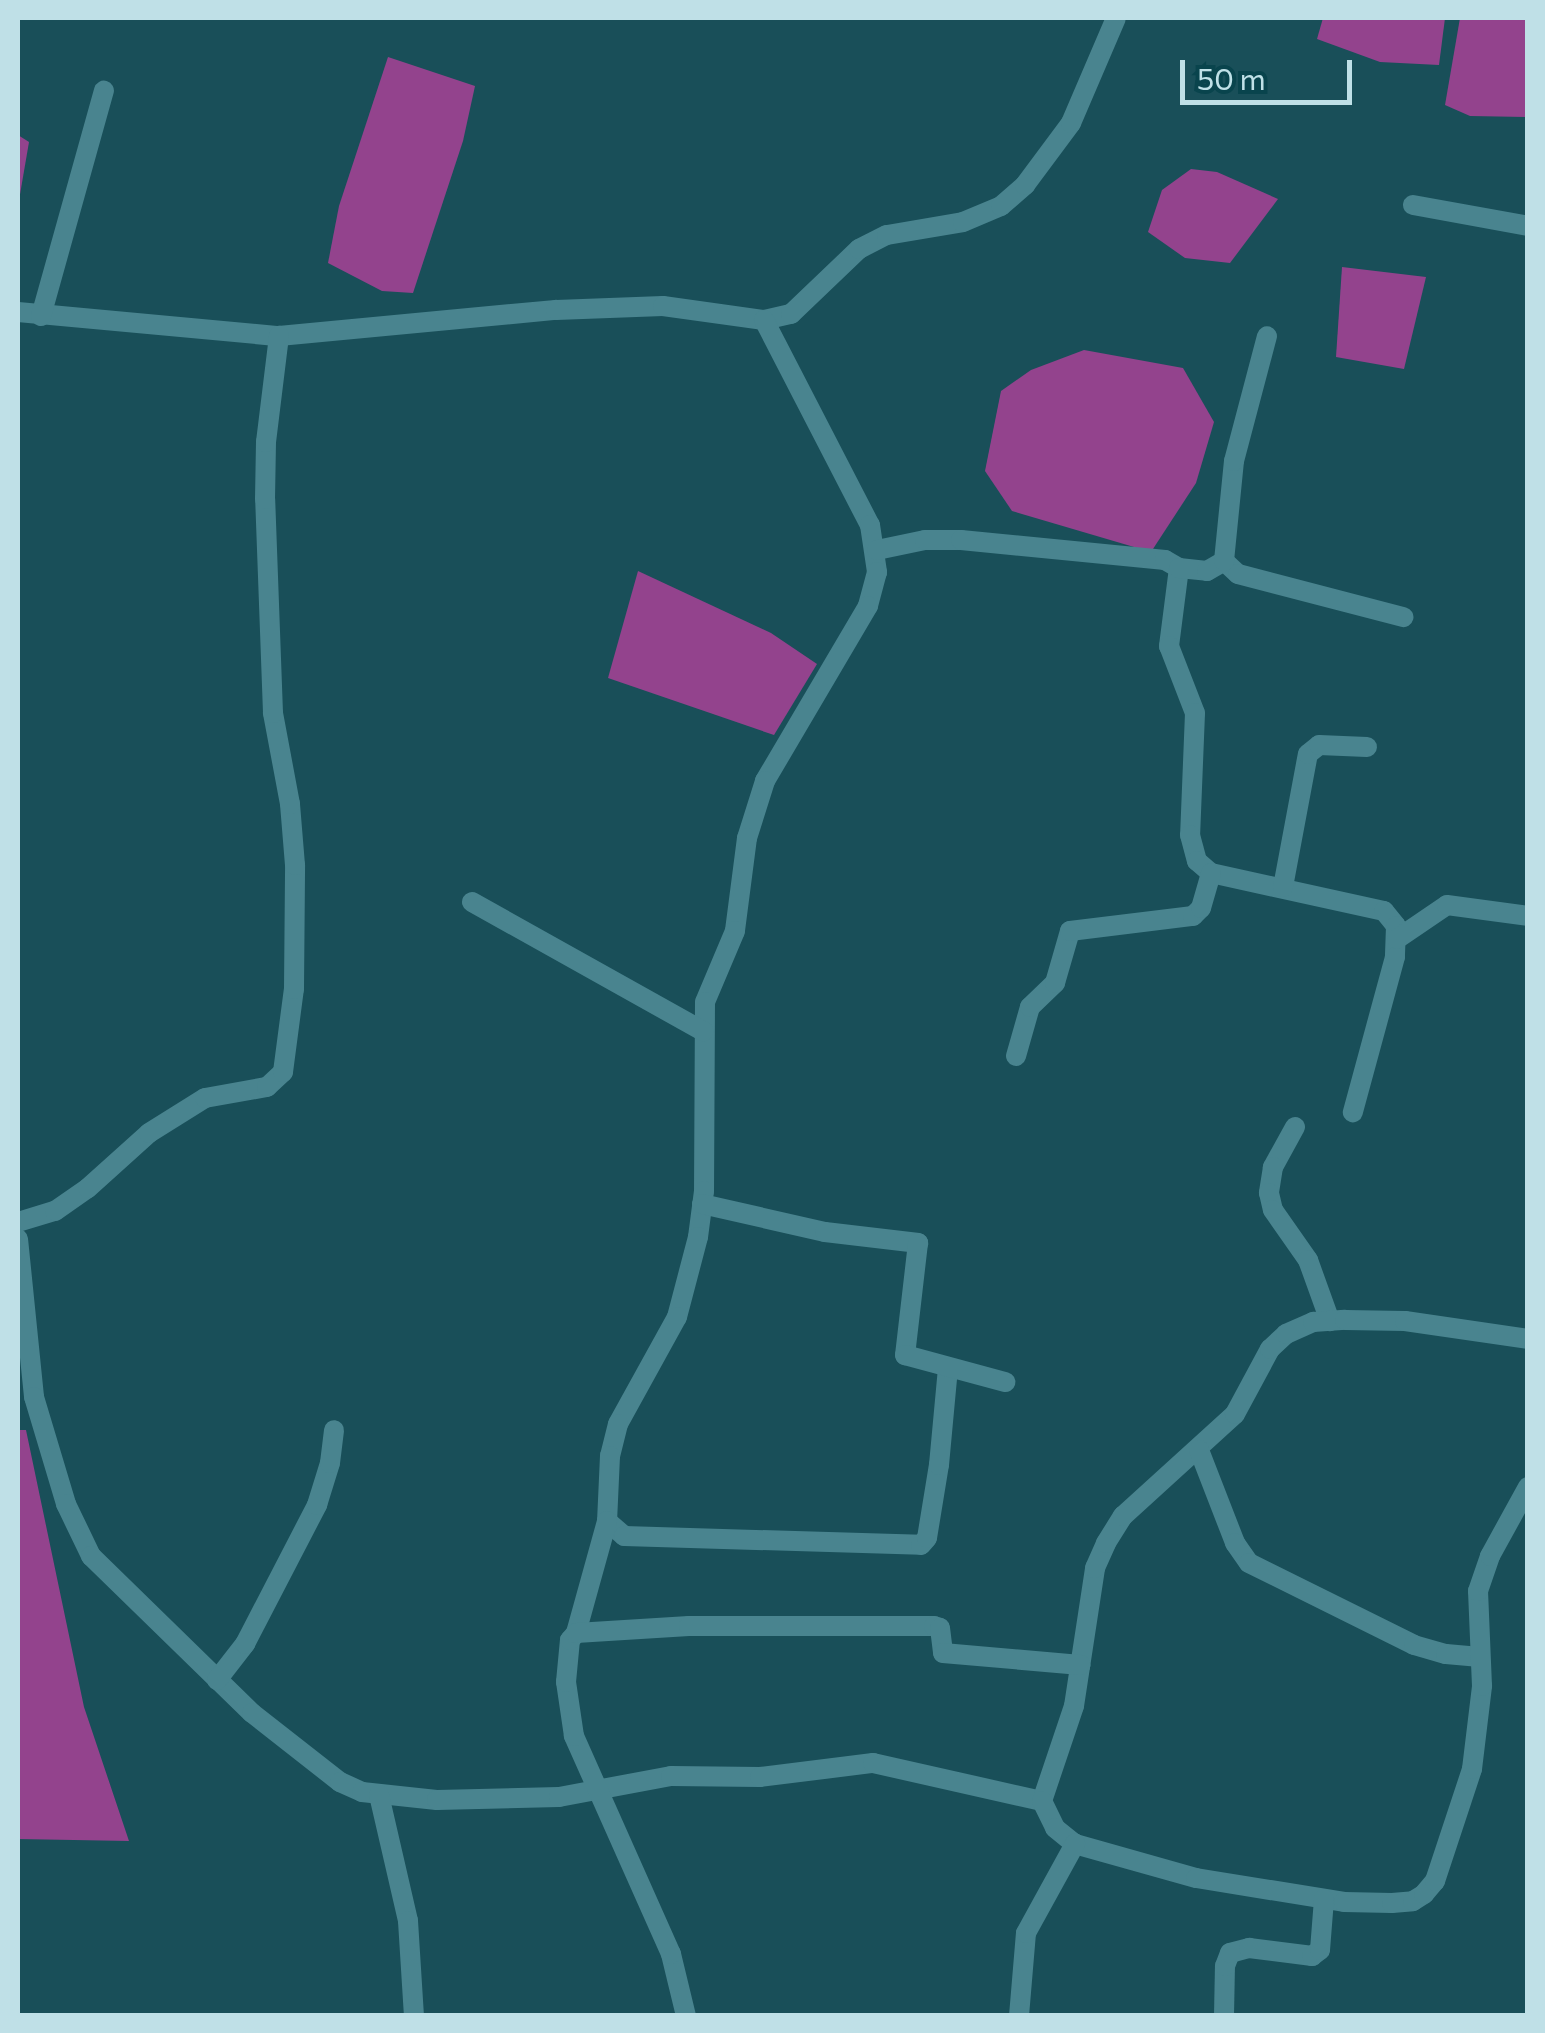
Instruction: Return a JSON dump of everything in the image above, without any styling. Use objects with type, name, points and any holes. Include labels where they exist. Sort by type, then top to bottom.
[{"type":"street","points":[[18,312],[279,336],[556,310],[662,306],[764,320],[792,314],[859,249],[887,235],[963,222],[1001,206],[1013,196],[1070,123],[1116,18]]},
{"type":"street","points":[[41,316],[104,90]]},
{"type":"street","points":[[1413,205],[1528,226]]},
{"type":"street","points":[[686,2016],[671,1954],[568,1710],[568,1654],[606,1521],[614,1437],[677,1318],[689,1282],[702,1204],[708,986],[735,931],[747,838],[765,780],[868,606],[877,550],[870,525],[764,320]]},
{"type":"street","points":[[18,1222],[55,1210],[88,1188],[150,1133],[206,1098],[267,1087],[282,1072],[294,989],[295,865],[290,804],[273,713],[265,499],[266,442],[279,336]]},
{"type":"street","points":[[1224,561],[1234,461],[1266,336]]},
{"type":"street","points":[[877,550],[924,540],[961,540],[1165,560],[1179,568],[1207,571],[1224,561]]},
{"type":"street","points":[[1224,561],[1238,574],[1402,617]]},
{"type":"street","points":[[1179,568],[1169,646],[1195,714],[1192,849],[1203,869],[1392,916],[1397,939],[1353,1112]]},
{"type":"street","points":[[1284,887],[1308,754],[1319,745],[1367,747]]},
{"type":"street","points":[[1016,1056],[1030,1007],[1055,984],[1070,930],[1192,916],[1200,908],[1211,873]]},
{"type":"street","points":[[472,902],[704,1031]]},
{"type":"street","points":[[1397,939],[1446,905],[1528,916]]},
{"type":"street","points":[[1295,1128],[1273,1167],[1268,1192],[1273,1210],[1308,1260],[1330,1321]]},
{"type":"street","points":[[702,1204],[825,1232],[918,1243],[905,1355],[1005,1382]]},
{"type":"street","points":[[18,1239],[34,1397],[78,1534],[108,1576],[217,1680],[340,1782],[378,1794],[488,1801],[599,1791],[671,1776],[760,1776],[872,1763],[1042,1801]]},
{"type":"street","points":[[1528,1339],[1404,1322],[1330,1321],[1313,1322],[1286,1334],[1270,1348],[1234,1414],[1123,1516],[1106,1543],[1096,1568],[1074,1706],[1042,1801],[1055,1828],[1076,1844],[1196,1878],[1324,1899],[1413,1900],[1435,1881],[1472,1770],[1481,1700],[1478,1591],[1490,1556],[1528,1487]]},
{"type":"street","points":[[606,1521],[624,1536],[921,1545],[927,1538],[939,1465],[948,1368]]},
{"type":"street","points":[[217,1680],[245,1644],[316,1505],[330,1463],[334,1430]]},
{"type":"street","points":[[1198,1450],[1234,1542],[1250,1563],[1414,1645],[1446,1654],[1480,1657]]},
{"type":"street","points":[[576,1633],[689,1626],[934,1626],[940,1628],[943,1652],[1080,1665]]},
{"type":"street","points":[[378,1794],[408,1921],[414,2016]]},
{"type":"street","points":[[1019,2016],[1026,1933],[1076,1844]]},
{"type":"street","points":[[1224,2016],[1225,1966],[1230,1953],[1249,1948],[1312,1956],[1320,1950],[1324,1899]]},
{"type":"shaded area","points":[[1323,18],[1445,18],[1439,65],[1380,62],[1317,39]]},
{"type":"shaded area","points":[[1460,18],[1527,18],[1527,117],[1470,116],[1445,105]]},
{"type":"shaded area","points":[[388,57],[475,86],[463,141],[413,293],[382,291],[328,263],[339,206]]},
{"type":"shaded area","points":[[18,135],[29,142],[18,206]]},
{"type":"shaded area","points":[[1191,169],[1217,172],[1278,199],[1230,263],[1185,258],[1148,232],[1162,190]]},
{"type":"shaded area","points":[[1342,267],[1426,277],[1404,369],[1336,357]]},
{"type":"shaded area","points":[[1084,350],[1183,368],[1214,422],[1196,483],[1151,552],[1012,511],[985,471],[1001,391],[1031,370]]},
{"type":"shaded area","points":[[638,571],[771,633],[817,664],[774,735],[608,678]]},
{"type":"shaded area","points":[[18,1430],[26,1430],[84,1707],[129,1841],[18,1839]]}]
